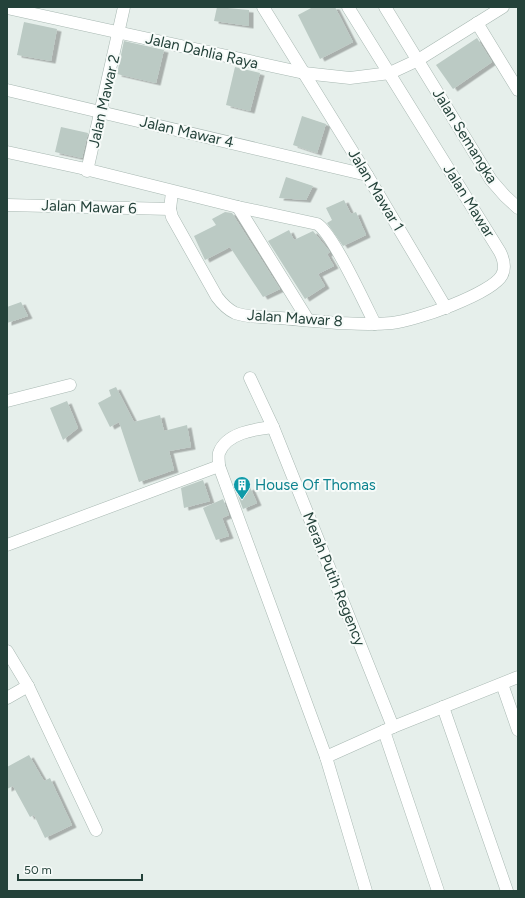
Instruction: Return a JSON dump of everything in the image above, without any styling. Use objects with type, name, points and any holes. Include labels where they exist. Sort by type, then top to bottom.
[{"type":"street","name":"Jalan Mawar 2","points":[[87,171],[120,32],[124,7]]},
{"type":"street","name":"Jalan Mawar 1","points":[[263,7],[368,175],[446,308]]},
{"type":"street","points":[[348,7],[394,72]]},
{"type":"street","name":"Jalan Semangka","points":[[385,7],[415,62],[491,180],[517,207]]},
{"type":"street","name":"Jalan Dahlia Raya","points":[[7,8],[304,73],[350,78],[394,72],[415,62],[477,23],[487,11],[503,7]]},
{"type":"street","points":[[477,23],[518,90]]},
{"type":"street","name":"Jalan Mawar","points":[[394,72],[504,261],[502,277],[492,285],[446,308]]},
{"type":"street","name":"Jalan Mawar 4","points":[[7,90],[368,175]]},
{"type":"street","points":[[7,152],[172,192],[305,221],[322,227],[375,324]]},
{"type":"street","name":"Jalan Mawar 8","points":[[172,192],[170,209],[178,230],[217,297],[226,308],[237,313],[251,316],[375,324],[410,320],[446,308]]},
{"type":"street","name":"Jalan Mawar 6","points":[[7,205],[170,209]]},
{"type":"street","points":[[238,207],[308,320]]},
{"type":"street","name":"Merah Putih Regency","points":[[250,378],[273,427],[389,729],[438,891]]},
{"type":"street","points":[[7,401],[70,385]]},
{"type":"street","points":[[273,427],[258,429],[233,438],[225,444],[218,454],[219,466],[326,757],[366,891]]},
{"type":"street","points":[[7,545],[219,466]]},
{"type":"street","points":[[7,651],[28,686],[96,830]]},
{"type":"street","points":[[326,757],[389,729],[518,677]]},
{"type":"street","points":[[502,684],[518,730]]},
{"type":"street","points":[[7,698],[28,686]]},
{"type":"street","points":[[443,707],[507,891]]},
{"type":"building","points":[[217,7],[249,10],[249,26],[214,21]]},
{"type":"building","points":[[313,7],[335,7],[353,42],[320,59],[298,15]]},
{"type":"building","points":[[24,22],[57,29],[51,61],[17,55]]},
{"type":"building","points":[[477,38],[492,62],[453,89],[436,65]]},
{"type":"building","points":[[124,41],[164,50],[156,83],[117,74]]},
{"type":"building","points":[[235,67],[260,73],[250,111],[226,105]]},
{"type":"building","points":[[302,116],[326,124],[317,153],[293,145]]},
{"type":"building","points":[[61,127],[88,133],[82,158],[55,152]]},
{"type":"building","points":[[286,177],[313,186],[306,200],[279,198]]},
{"type":"building","points":[[344,200],[351,214],[356,212],[366,235],[343,246],[327,223],[332,220],[326,208]]},
{"type":"building","points":[[225,212],[232,213],[280,289],[263,297],[230,247],[205,260],[194,236],[216,225],[212,219]]},
{"type":"building","points":[[289,230],[294,240],[313,231],[330,252],[327,254],[334,266],[318,274],[325,286],[305,299],[268,241]]},
{"type":"building","points":[[21,302],[28,316],[7,323],[7,307]]},
{"type":"building","points":[[116,387],[134,422],[160,415],[164,431],[187,425],[191,447],[169,451],[174,470],[139,482],[119,422],[110,427],[98,403],[111,396],[109,390]]},
{"type":"building","points":[[67,401],[78,428],[63,440],[50,408]]},
{"type":"building","points":[[203,480],[210,501],[184,508],[181,488]]},
{"type":"building","points":[[250,487],[257,503],[243,509],[237,493]]},
{"type":"building","points":[[223,499],[229,515],[222,518],[229,536],[216,540],[203,508]]},
{"type":"building","points":[[29,755],[44,781],[50,778],[72,825],[45,838],[34,815],[30,817],[13,786],[7,789],[7,767]]},
{"type":"place","name":"House Of Thomas","points":[[242,500]]}]
